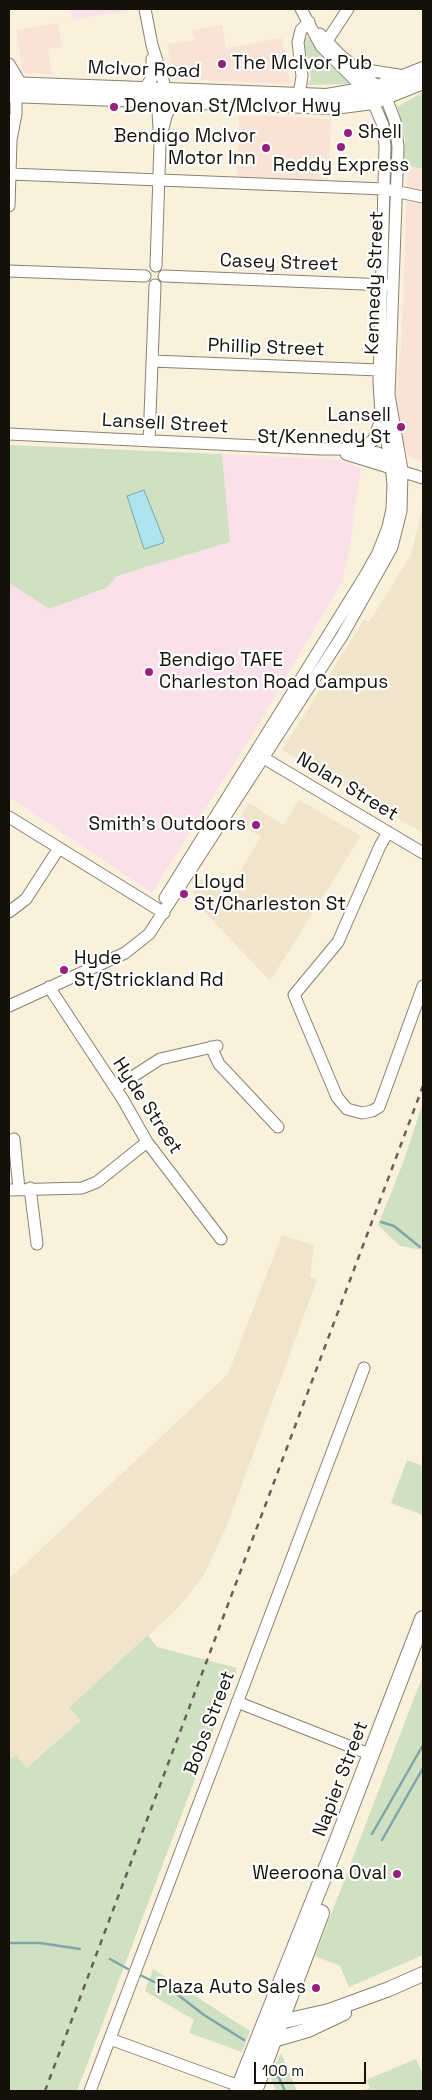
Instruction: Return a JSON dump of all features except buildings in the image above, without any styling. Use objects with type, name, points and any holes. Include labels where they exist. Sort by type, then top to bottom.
[{"type":"highway","name":"Napier Street","points":[[243,2090],[273,2040],[280,2022],[423,1627]]},
{"type":"highway","name":"Napier Street","points":[[243,2090],[375,1756]]},
{"type":"highway","points":[[243,2090],[268,2029],[280,2022]]},
{"type":"main road","name":"McIvor Road","points":[[12,89],[146,96],[166,90],[298,95],[375,94],[423,69]]},
{"type":"main road","name":"McIvor Road","points":[[12,89],[105,87],[177,101],[334,107],[423,82]]},
{"type":"main road","points":[[244,93],[261,98],[279,99],[280,105]]},
{"type":"main road","points":[[280,2022],[318,2014],[389,1989],[423,1974]]},
{"type":"main road","points":[[273,2040],[319,2025],[357,2008],[389,1989]]},
{"type":"street","points":[[146,9],[152,45],[166,90]]},
{"type":"street","points":[[301,9],[317,40],[328,55],[375,94]]},
{"type":"street","points":[[327,41],[348,9]]},
{"type":"street","points":[[309,22],[339,54],[357,68],[375,94]]},
{"type":"street","points":[[298,95],[302,76],[298,42],[301,30],[309,22]]},
{"type":"street","points":[[152,45],[152,78],[146,96],[158,112],[160,144],[156,266]]},
{"type":"street","points":[[9,64],[16,114],[11,140]]},
{"type":"street","points":[[357,68],[406,77]]},
{"type":"street","name":"Kennedy Street","points":[[375,94],[384,132],[389,395],[397,465]]},
{"type":"street","name":"Kennedy Street","points":[[375,94],[397,128],[396,191],[379,370],[382,416],[397,465]]},
{"type":"street","points":[[160,144],[166,116],[177,101]]},
{"type":"street","points":[[9,122],[11,140],[9,206]]},
{"type":"street","points":[[10,174],[384,189],[423,197]]},
{"type":"street","points":[[145,276],[150,267],[156,266],[162,269],[164,276],[160,283],[155,285]]},
{"type":"street","points":[[9,271],[145,276]]},
{"type":"street","points":[[145,276],[147,281],[155,285]]},
{"type":"street","name":"Casey Street","points":[[164,276],[388,285]]},
{"type":"street","points":[[149,441],[155,285]]},
{"type":"street","name":"Phillip Street","points":[[152,361],[379,370]]},
{"type":"street","points":[[352,448],[366,446],[373,441],[378,432],[382,416]]},
{"type":"street","name":"Lansell Street","points":[[9,434],[320,449],[352,448],[372,451],[423,478]]},
{"type":"street","name":"Lansell Street","points":[[320,449],[397,465]]},
{"type":"street","points":[[9,1006],[112,958],[141,942],[293,700],[382,546],[392,508],[397,465]]},
{"type":"street","name":"Nolan Street","points":[[258,755],[423,853]]},
{"type":"street","points":[[9,817],[161,911]]},
{"type":"street","points":[[388,832],[338,942],[295,992],[294,997],[313,1037],[339,1102],[346,1109],[357,1113],[377,1110],[384,1098],[423,986]]},
{"type":"street","points":[[9,912],[26,899],[59,848]]},
{"type":"street","name":"Hyde Street","points":[[49,987],[115,1088],[147,1142],[221,1240]]},
{"type":"street","points":[[115,1088],[160,1059],[214,1047],[219,1064],[266,1122],[278,1127]]},
{"type":"street","points":[[14,1140],[20,1189],[37,1245]]},
{"type":"street","points":[[20,1189],[76,1189],[87,1187],[97,1182],[147,1142]]},
{"type":"street","name":"Bobs Street","points":[[90,2091],[364,1368]]},
{"type":"street","points":[[237,1702],[375,1756]]},
{"type":"street","points":[[110,2039],[243,2090]]},
{"type":"shaded area","points":[[70,9],[127,9],[128,10],[72,20]]},
{"type":"shaded area","points":[[58,23],[62,47],[48,49],[52,74],[23,73],[16,30]]},
{"type":"shaded area","points":[[222,25],[226,48],[282,38],[290,84],[174,79],[167,44],[196,40],[192,30]]},
{"type":"shaded area","points":[[239,115],[331,119],[328,183],[237,179]]},
{"type":"shaded area","points":[[408,165],[423,169],[423,461],[409,457],[404,448],[395,397],[401,346]]},
{"type":"shaded area","name":"Bendigo TAFE Charleston Road Campus","points":[[222,454],[341,460],[361,468],[348,557],[342,582],[252,735],[152,893],[9,797],[9,583],[49,609],[106,588],[117,576],[230,542]]},
{"type":"shaded area","points":[[423,506],[423,833],[282,750],[364,620],[369,622],[411,555]]},
{"type":"shaded area","points":[[299,800],[361,836],[270,981],[196,903],[193,891],[201,879],[226,894],[261,837],[237,822],[249,803],[283,825]]},
{"type":"shaded area","points":[[282,1235],[314,1245],[310,1277],[317,1280],[227,1525],[203,1577],[177,1609],[70,1708],[81,1720],[25,1768],[16,1755],[9,1760],[9,1579],[228,1374]]},
{"type":"green space","points":[[308,37],[331,65],[351,81],[349,84],[307,85],[311,79],[304,40]]},
{"type":"green space","points":[[423,92],[423,169],[403,164],[405,138],[397,107]]},
{"type":"green space","points":[[9,445],[222,454],[230,542],[117,576],[106,588],[49,609],[9,583]]},
{"type":"green space","points":[[423,1102],[422,1250],[400,1246],[378,1225],[403,1163]]},
{"type":"green space","points":[[407,1460],[423,1466],[423,1515],[391,1503]]},
{"type":"green space","points":[[148,1635],[157,1647],[237,1668],[77,2091],[9,2091],[9,1760],[16,1755],[26,1768],[81,1720],[69,1708]]},
{"type":"green space","points":[[423,1675],[423,1955],[349,1987],[340,1966],[315,1956]]},
{"type":"green space","points":[[153,1969],[250,2031],[242,2052],[189,2033],[194,2020],[145,1991]]},
{"type":"green space","points":[[281,2053],[297,2091],[276,2091],[270,2076]]},
{"type":"green space","points":[[416,2059],[423,2074],[423,2091],[363,2091],[370,2088],[366,2080]]},
{"type":"water","points":[[144,490],[164,540],[163,543],[144,549],[127,496]]},
{"type":"waterway","points":[[381,1222],[394,1226],[420,1247]]},
{"type":"waterway","points":[[372,1834],[423,1745]]},
{"type":"waterway","points":[[382,1840],[423,1768]]},
{"type":"waterway","points":[[9,1943],[40,1943],[80,1949]]},
{"type":"waterway","points":[[110,1959],[128,1969]]},
{"type":"waterway","points":[[140,1975],[173,1991],[204,2015],[244,2040]]},
{"type":"waterway","points":[[275,2069],[285,2091]]},
{"type":"railway","points":[[45,2091],[423,1086]]},
{"type":"place","name":"The McIvor Pub","points":[[222,64]]},
{"type":"place","name":"Denovan St/McIvor Hwy","points":[[114,107]]},
{"type":"place","name":"Shell","points":[[348,133]]},
{"type":"place","name":"Reddy Express","points":[[341,147]]},
{"type":"place","name":"Bendigo McIvor Motor Inn","points":[[266,148]]},
{"type":"place","name":"Lansell St/Kennedy St","points":[[401,427]]},
{"type":"place","name":"Bendigo TAFE Charleston Road Campus","points":[[149,672]]},
{"type":"place","name":"Smith's Outdoors","points":[[256,825]]},
{"type":"place","name":"Lloyd St/Charleston St","points":[[184,894]]},
{"type":"place","name":"Hyde St/Strickland Rd","points":[[64,970]]},
{"type":"place","name":"Weeroona Oval","points":[[397,1874]]},
{"type":"place","name":"Plaza Auto Sales","points":[[316,1988]]}]
